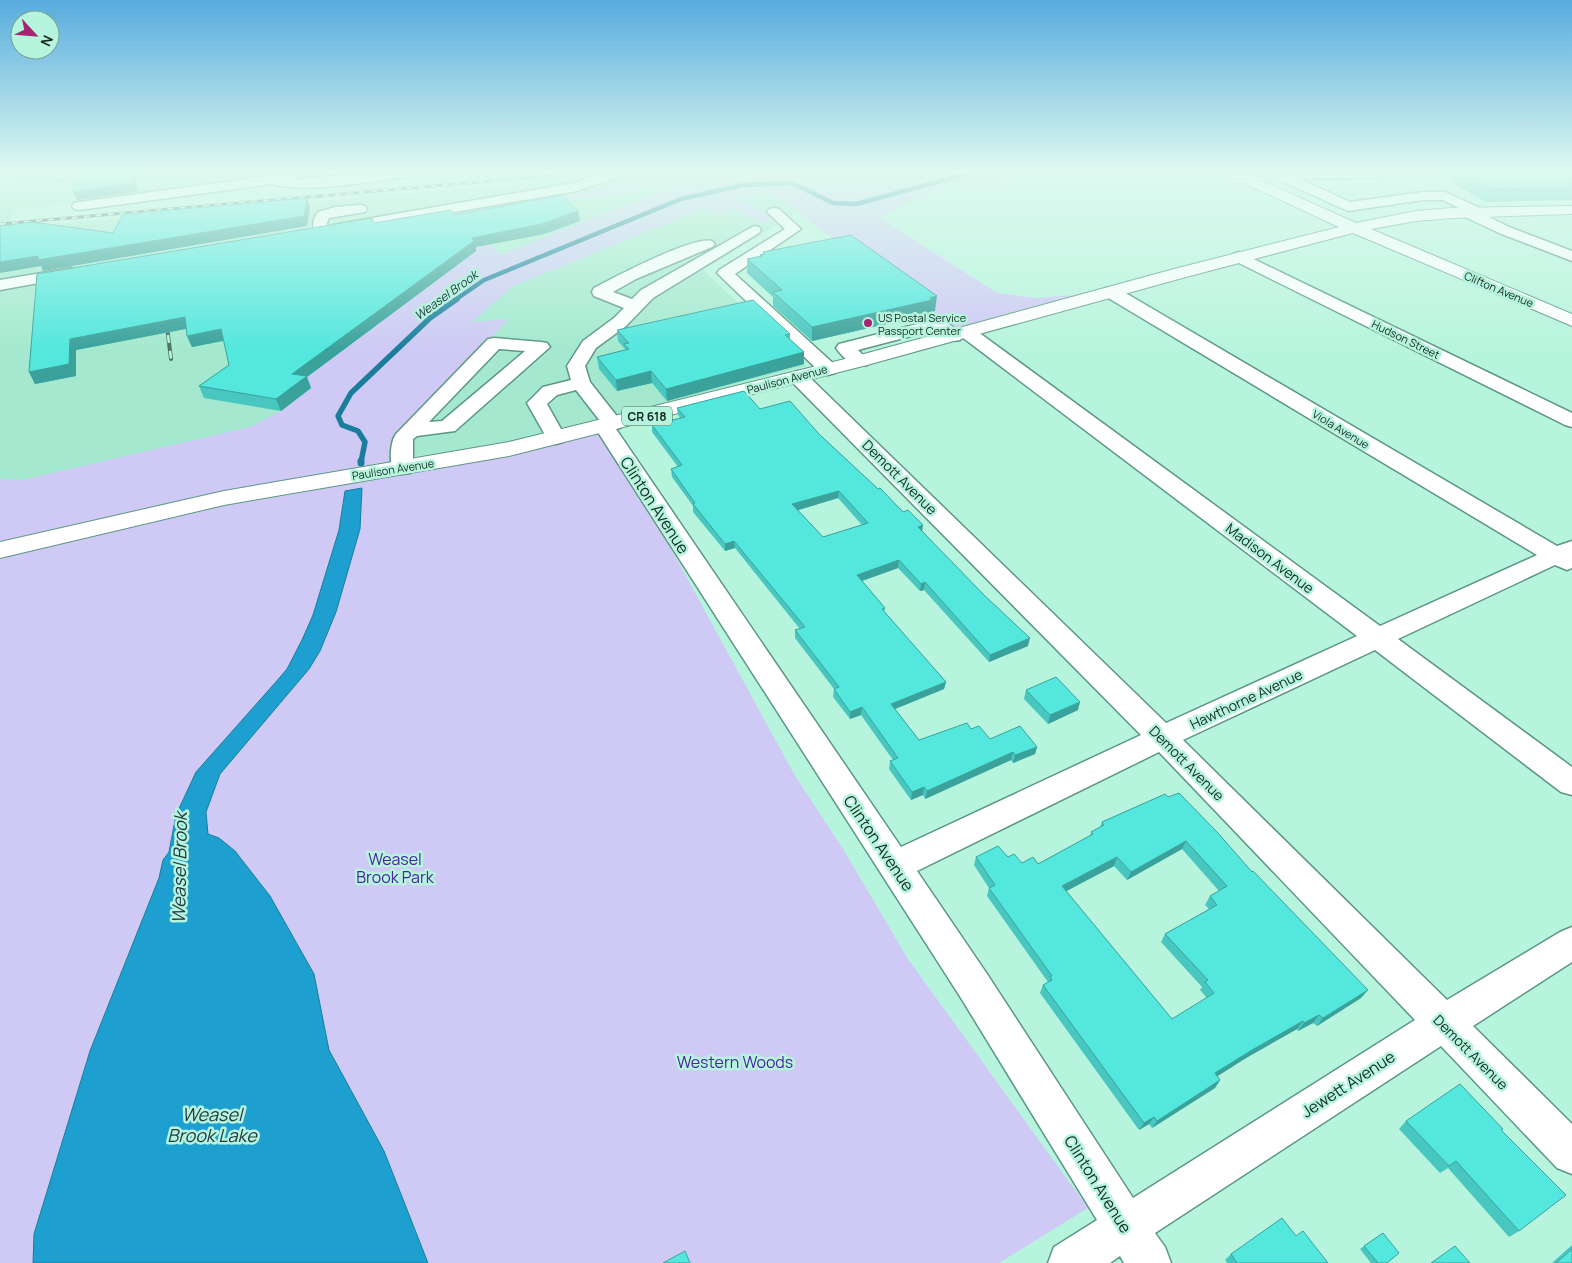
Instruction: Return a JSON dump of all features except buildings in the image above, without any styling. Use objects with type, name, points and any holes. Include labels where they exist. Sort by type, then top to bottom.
[{"type":"main road","name":"Paulison Avenue","points":[[0,550],[224,498],[500,451],[556,438],[860,361],[1239,257],[1340,232]]},
{"type":"main road","name":"Clifton Avenue","points":[[1365,232],[1572,321]]},
{"type":"street","points":[[302,234],[312,232]]},
{"type":"street","points":[[556,438],[537,403],[550,391],[581,383],[576,366],[589,345],[620,322],[647,294],[751,232]]},
{"type":"street","points":[[788,232],[725,273],[828,369]]},
{"type":"street","points":[[1509,232],[1572,256]]},
{"type":"street","points":[[634,306],[600,292],[630,276],[703,244],[728,245]]},
{"type":"street","name":"Hudson Street","points":[[1239,257],[1572,421]]},
{"type":"street","points":[[0,285],[84,270]]},
{"type":"street","name":"Viola Avenue","points":[[1111,292],[1567,556]]},
{"type":"street","name":"Madison Avenue","points":[[961,334],[1572,782]]},
{"type":"street","points":[[402,468],[403,438],[494,342],[541,347],[448,427]]},
{"type":"street","name":"Demott Avenue","points":[[798,377],[1162,738],[1442,1024],[1572,1153]]},
{"type":"street","name":"Clinton Avenue","points":[[581,383],[894,866],[974,986],[1149,1263]]},
{"type":"street","name":"Hawthorne Avenue","points":[[894,866],[1162,738],[1378,638],[1567,556]]},
{"type":"street","name":"Jewett Avenue","points":[[1070,1263],[1442,1024],[1572,943]]},
{"type":"lane","points":[[410,430],[448,427]]},
{"type":"shaded area","points":[[0,232],[765,232],[703,270],[806,366],[501,445],[395,459],[0,525]]},
{"type":"green space","name":"Weasel Brook Park","points":[[558,232],[646,232],[513,286],[472,322],[508,319],[399,444],[396,469],[604,426],[794,774],[843,849],[908,959],[1088,1208],[999,1263],[0,1263],[0,558],[214,500],[0,541],[0,479],[23,480],[250,427],[281,411],[310,388],[296,385],[424,263],[477,253],[470,243],[486,239],[500,255]]},
{"type":"green space","name":"Weasel Brook Park","points":[[824,232],[902,232],[997,293],[1036,298],[1111,292],[963,334]]},
{"type":"water","name":"Weasel Brook Lake","points":[[362,488],[360,529],[336,612],[320,651],[309,669],[220,774],[206,812],[208,834],[219,838],[235,851],[270,896],[314,974],[329,1050],[384,1151],[428,1263],[33,1263],[34,1234],[90,1051],[159,878],[163,860],[169,852],[176,815],[196,772],[287,669],[313,615],[339,530],[345,491]]},
{"type":"waterway","name":"Weasel Brook","points":[[455,300],[484,280],[601,232]]},
{"type":"waterway","name":"Weasel Brook","points":[[361,462],[365,442],[358,431],[342,425],[338,416],[351,393],[430,318],[457,299]]},
{"type":"railway","points":[[166,319],[171,359]]},
{"type":"place","name":"US Postal Service Passport Center","points":[[868,323]]},
{"type":"park label","name":"Western Woods","points":[[735,1062]]}]
